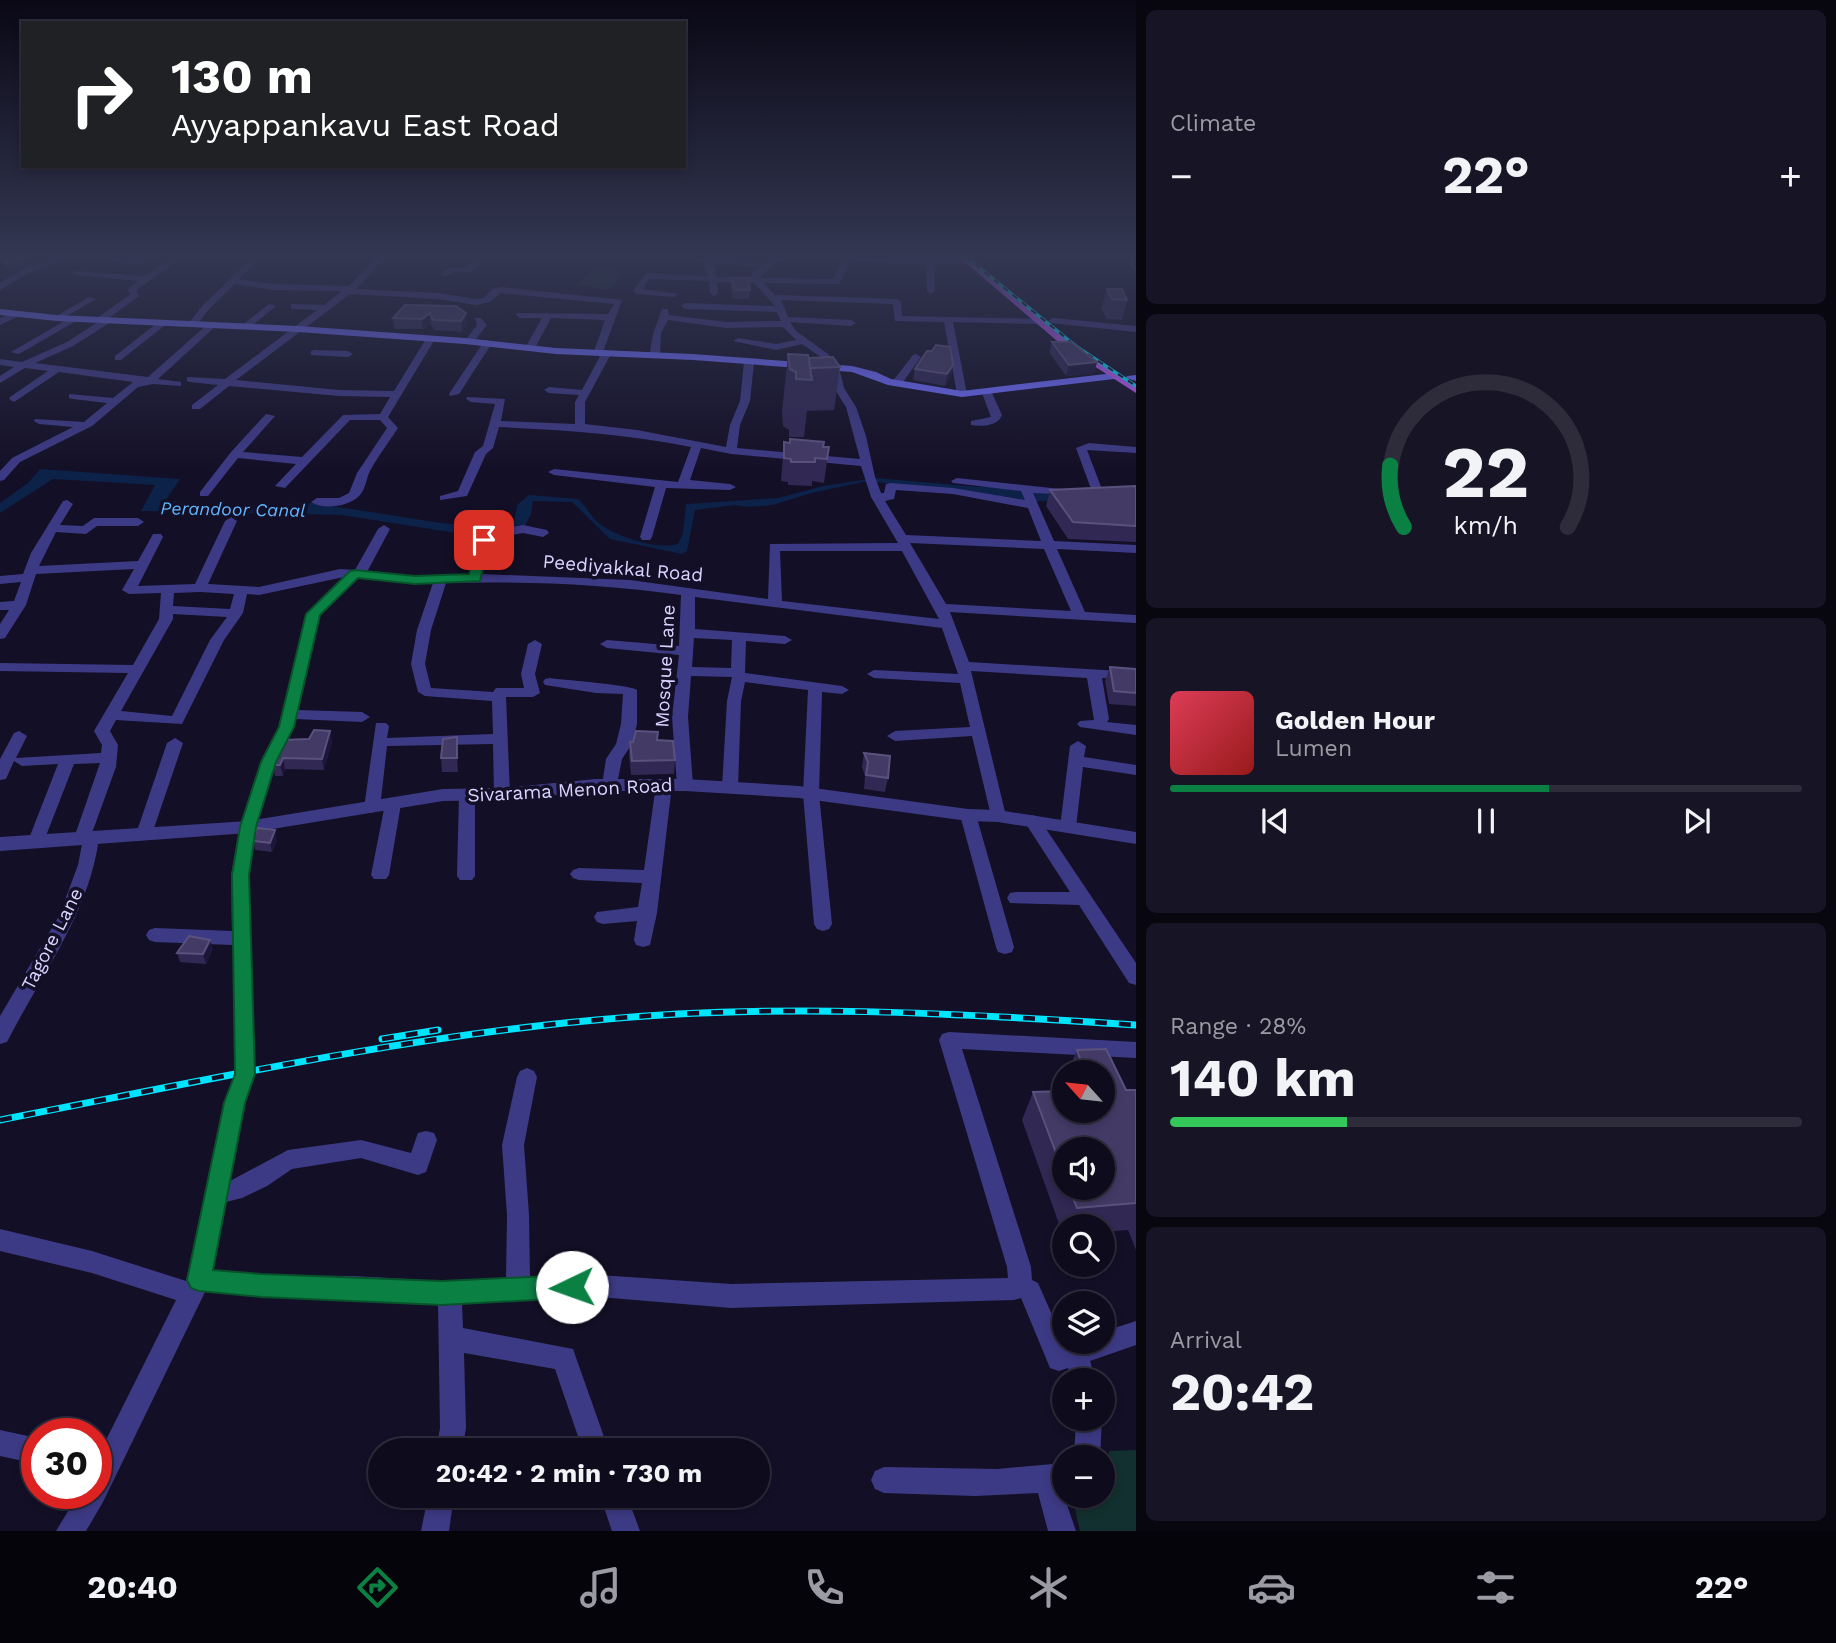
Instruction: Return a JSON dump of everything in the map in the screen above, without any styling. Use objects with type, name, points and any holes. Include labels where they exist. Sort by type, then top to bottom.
[{"type":"main road","points":[[283,328],[602,354],[655,355],[834,368],[865,372],[896,384],[962,394],[1090,380],[1129,380]]},
{"type":"main road","points":[[1056,328],[1129,380],[1136,390]]},
{"type":"main road","points":[[1094,357],[1129,380]]},
{"type":"street","points":[[16,352],[57,328]]},
{"type":"street","points":[[0,380],[23,365],[70,344],[92,328]]},
{"type":"street","points":[[118,358],[157,328]]},
{"type":"street","points":[[0,478],[16,460],[87,425],[135,384],[149,382],[208,328]]},
{"type":"street","points":[[469,342],[479,328]]},
{"type":"street","points":[[454,394],[490,328]]},
{"type":"street","points":[[530,348],[541,328]]},
{"type":"street","points":[[580,427],[580,402],[587,393],[602,354],[608,328]]},
{"type":"street","points":[[655,355],[658,328]]},
{"type":"street","points":[[792,328],[802,341],[825,356],[834,368],[839,388],[851,407],[861,436],[877,497],[942,608],[964,672],[998,816]]},
{"type":"street","points":[[949,328],[962,394]]},
{"type":"street","points":[[224,402],[200,404],[297,329]]},
{"type":"street","points":[[333,353],[353,333]]},
{"type":"street","points":[[383,417],[430,339]]},
{"type":"street","points":[[738,341],[776,347],[802,341]]},
{"type":"street","points":[[731,451],[735,425],[745,401],[748,362],[756,344]]},
{"type":"street","points":[[314,353],[348,354]]},
{"type":"street","points":[[896,384],[916,357]]},
{"type":"street","points":[[0,362],[177,384]]},
{"type":"street","points":[[109,367],[161,371]]},
{"type":"street","points":[[14,399],[57,369]]},
{"type":"street","points":[[190,379],[339,393],[396,394]]},
{"type":"street","points":[[549,390],[587,393]]},
{"type":"street","points":[[975,423],[995,420],[997,415],[987,393]]},
{"type":"street","points":[[73,396],[116,401]]},
{"type":"street","points":[[444,498],[463,494],[481,452],[488,448],[501,401],[471,399]]},
{"type":"street","points":[[204,494],[235,454],[270,416]]},
{"type":"street","points":[[281,486],[347,416],[383,417],[393,428],[350,498],[340,504],[317,502]]},
{"type":"street","points":[[39,421],[87,425]]},
{"type":"street","points":[[495,424],[580,427],[731,451],[866,463]]},
{"type":"street","points":[[684,483],[697,444]]},
{"type":"street","points":[[1098,495],[1082,448],[1088,446],[1136,450]]},
{"type":"street","points":[[235,454],[304,461]]},
{"type":"street","points":[[554,472],[682,486],[684,483],[730,487]]},
{"type":"street","points":[[957,481],[1029,497]]},
{"type":"street","points":[[646,537],[662,483]]},
{"type":"street","points":[[877,497],[891,496],[890,486],[1029,497],[1136,495]]},
{"type":"street","points":[[1029,497],[1080,617]]},
{"type":"street","points":[[0,635],[19,605],[37,553],[67,504]]},
{"type":"street","points":[[200,588],[231,521]]},
{"type":"street","points":[[52,528],[86,530],[94,522],[138,522]]},
{"type":"street","points":[[112,1454],[196,1287],[235,1103],[243,1084],[246,1063],[240,875],[248,827],[268,762],[291,714],[313,614],[357,574],[384,529]]},
{"type":"street","points":[[475,578],[483,536],[523,529],[544,533]]},
{"type":"street","points":[[0,579],[29,574],[142,565],[157,537]]},
{"type":"street","points":[[775,603],[774,547],[905,543],[1136,549]]},
{"type":"street","name":"Peediyakkal Road","points":[[142,565],[129,590],[200,588],[259,591],[340,573],[441,580],[475,578],[630,584],[947,624]]},
{"type":"street","points":[[441,580],[424,630],[418,664],[425,692],[499,697]]},
{"type":"street","points":[[22,761],[109,758],[110,745],[102,730],[166,619],[168,588]]},
{"type":"street","points":[[111,715],[177,721],[217,640],[236,613],[241,591]]},
{"type":"street","name":"Mosque Lane","points":[[685,785],[680,717],[688,591]]},
{"type":"street","points":[[0,606],[19,605]]},
{"type":"street","points":[[942,608],[1136,619]]},
{"type":"street","points":[[166,610],[236,613]]},
{"type":"street","points":[[686,633],[785,640]]},
{"type":"street","points":[[685,671],[738,673],[739,637]]},
{"type":"street","points":[[502,794],[499,697],[501,691],[533,693],[528,674],[535,644]]},
{"type":"street","points":[[607,644],[686,651]]},
{"type":"street","points":[[0,667],[138,669]]},
{"type":"street","points":[[874,674],[964,672],[1136,676]]},
{"type":"street","points":[[1094,673],[1101,719]]},
{"type":"street","points":[[730,787],[734,701],[739,677],[842,690]]},
{"type":"street","points":[[550,681],[596,689],[630,690],[629,724],[624,744],[614,760],[610,785]]},
{"type":"street","points":[[815,687],[811,794],[823,925]]},
{"type":"street","points":[[291,714],[362,717]]},
{"type":"street","points":[[1085,724],[1136,730]]},
{"type":"street","points":[[372,808],[381,726]]},
{"type":"street","points":[[895,736],[979,732]]},
{"type":"street","points":[[0,775],[19,736]]},
{"type":"street","points":[[389,742],[500,739]]},
{"type":"street","points":[[144,834],[175,743]]},
{"type":"street","points":[[1068,827],[1078,754],[1136,770]]},
{"type":"street","name":"Tagore Lane","points":[[0,1036],[43,962],[78,891],[90,857],[87,838],[109,758]]},
{"type":"street","points":[[36,841],[68,759]]},
{"type":"street","name":"Sivarama Menon Road","points":[[0,844],[248,827],[443,795],[502,794],[610,785],[730,787],[811,794],[968,815],[998,816],[1136,838]]},
{"type":"street","points":[[643,940],[664,785]]},
{"type":"street","points":[[466,876],[467,795]]},
{"type":"street","points":[[380,875],[393,804]]},
{"type":"street","points":[[968,815],[1005,947]]},
{"type":"street","points":[[1032,821],[1136,978]]},
{"type":"street","points":[[579,874],[652,877]]},
{"type":"street","points":[[1016,898],[1084,899]]},
{"type":"street","points":[[603,916],[648,913]]},
{"type":"street","points":[[155,934],[241,938]]},
{"type":"street","points":[[0,1240],[196,1287],[261,1286],[450,1293],[598,1286],[731,1296],[1014,1289],[1020,1285],[1019,1266],[949,1040],[1136,1050]]},
{"type":"street","points":[[518,1289],[518,1215],[513,1145],[527,1077]]},
{"type":"street","points":[[216,1194],[242,1187],[288,1160],[361,1149],[418,1165],[426,1140]]},
{"type":"street","points":[[1030,1291],[1052,1341]]},
{"type":"street","points":[[450,1293],[451,1438]]},
{"type":"street","points":[[1115,1340],[1136,1333]]},
{"type":"street","points":[[450,1338],[564,1358],[592,1438]]},
{"type":"street","points":[[1057,1354],[1059,1359],[1076,1354],[1080,1368]]},
{"type":"street","points":[[0,1443],[21,1448]]},
{"type":"street","points":[[884,1480],[940,1482],[1052,1477]]},
{"type":"street","points":[[435,1531],[439,1508]]},
{"type":"street","points":[[617,1508],[626,1531]]},
{"type":"street","points":[[1059,1508],[1062,1531]]},
{"type":"street","points":[[70,1531],[83,1509]]},
{"type":"green space","points":[[1136,1450],[1136,1531],[1080,1531],[1075,1508],[1115,1508],[1115,1451]]},
{"type":"water","name":"Perandoor Canal","points":[[40,469],[180,479],[166,500],[214,507],[313,503],[441,523],[492,527],[514,523],[517,505],[529,495],[578,499],[597,521],[608,529],[627,538],[659,545],[678,544],[683,533],[686,504],[778,498],[823,486],[875,478],[992,486],[1020,491],[1136,496],[1026,502],[1017,498],[867,481],[773,505],[735,505],[695,510],[687,551],[682,554],[610,539],[572,502],[533,501],[531,514],[524,528],[475,536],[342,515],[141,511],[155,485],[53,479],[0,513],[0,503],[28,483]]},
{"type":"building","points":[[1052,342],[1071,342],[1097,362],[1069,365]]},
{"type":"building","points":[[936,345],[950,347],[953,365],[947,374],[915,369],[927,351],[932,351]]},
{"type":"building","points":[[788,354],[808,355],[812,380],[796,379],[796,372],[790,369]]},
{"type":"building","points":[[833,357],[840,367],[810,367],[809,358]]},
{"type":"building","points":[[790,439],[824,442],[823,447],[829,447],[827,459],[791,462],[791,459],[784,458],[784,442],[790,443]]},
{"type":"building","points":[[1136,486],[1136,526],[1073,522],[1050,490]]},
{"type":"building","points":[[1110,667],[1136,669],[1136,693],[1114,691]]},
{"type":"building","points":[[314,730],[330,731],[322,759],[283,758],[280,765],[273,765],[283,740],[309,739]]},
{"type":"building","points":[[636,731],[658,732],[657,740],[673,741],[675,760],[632,761],[630,742],[633,742]]},
{"type":"building","points":[[457,737],[457,758],[441,758],[443,739]]},
{"type":"building","points":[[864,753],[890,756],[888,778],[866,775],[868,762]]},
{"type":"building","points":[[257,828],[275,830],[270,843],[253,841]]},
{"type":"building","points":[[189,936],[210,940],[203,954],[177,953]]},
{"type":"building","points":[[1106,1049],[1111,1060],[1080,1060],[1077,1050]]},
{"type":"building","points":[[1115,1067],[1126,1090],[1136,1090],[1136,1203],[1077,1208],[1074,1200],[1115,1200],[1115,1137],[1052,1137],[1052,1142],[1033,1092],[1052,1091],[1052,1124],[1115,1124]]},
{"type":"railway","points":[[1054,328],[1136,386]]},
{"type":"railway","points":[[0,1120],[371,1050],[596,1020],[798,1011],[933,1014],[1136,1025]]},
{"type":"railway","points":[[382,1039],[438,1030]]},
{"type":"route","points":[[484,540],[475,578],[415,580],[355,574],[313,614],[287,727],[268,762],[248,827],[240,875],[245,1074],[235,1103],[199,1280],[261,1286],[354,1287],[442,1293],[572,1287]]}]
